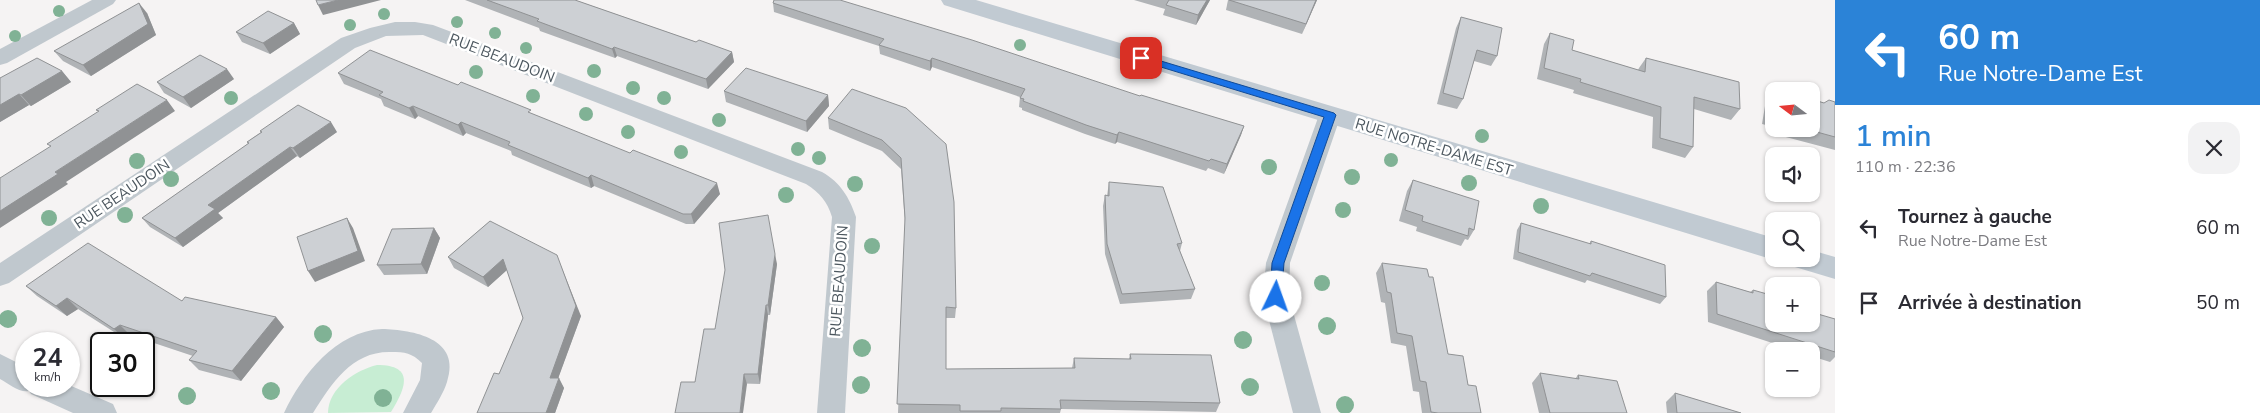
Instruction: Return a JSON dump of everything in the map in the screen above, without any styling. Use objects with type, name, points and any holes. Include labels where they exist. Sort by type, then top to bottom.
[{"type":"main road","name":"RUE NOTRE-DAME EST","points":[[952,0],[1765,246]]},
{"type":"main road","points":[[1820,264],[1835,268]]},
{"type":"street","points":[[0,58],[106,0]]},
{"type":"street","name":"RUE BEAUDOIN","points":[[0,276],[348,42],[376,31],[404,26],[426,29],[814,178],[830,188],[839,200],[844,217],[830,413]]},
{"type":"street","points":[[1307,413],[1276,297],[1278,263],[1330,115]]},
{"type":"street","points":[[298,413],[331,366],[352,349],[374,341],[403,341],[426,347],[436,361],[434,381],[417,413]]},
{"type":"street","points":[[0,366],[15,374]]},
{"type":"street","points":[[67,397],[103,413]]},
{"type":"green space","points":[[377,365],[398,369],[404,380],[400,395],[391,412],[328,413],[329,404],[338,388],[360,371]]},
{"type":"building","points":[[316,0],[338,0],[318,5]]},
{"type":"building","points":[[487,0],[575,0],[696,42],[699,40],[732,52],[706,79],[614,47],[612,49]]},
{"type":"building","points":[[774,0],[840,0],[972,40],[1140,96],[1244,126],[1227,164],[1211,159],[1209,161],[1119,132],[1117,135],[1086,125],[1023,101],[1024,99],[1020,98],[1025,89],[932,58],[930,61],[879,45],[884,39],[773,3]]},
{"type":"building","points":[[1169,0],[1207,0],[1198,15],[1166,5]]},
{"type":"building","points":[[1229,0],[1316,0],[1306,24]]},
{"type":"building","points":[[139,3],[148,24],[83,65],[54,51]]},
{"type":"building","points":[[268,11],[294,23],[263,43],[236,32]]},
{"type":"building","points":[[1461,17],[1502,28],[1497,56],[1477,50],[1463,99],[1443,93]]},
{"type":"building","points":[[1550,33],[1574,40],[1572,50],[1645,72],[1646,58],[1739,82],[1740,109],[1694,97],[1693,147],[1660,138],[1661,107],[1580,82],[1581,79],[1544,68]]},
{"type":"building","points":[[370,50],[458,85],[461,82],[531,110],[528,112],[630,153],[633,150],[717,183],[691,214],[683,214],[591,175],[588,178],[508,145],[510,142],[461,122],[458,125],[413,106],[409,108],[379,95],[383,92],[338,73]]},
{"type":"building","points":[[200,55],[227,69],[183,97],[157,82]]},
{"type":"building","points":[[37,58],[62,71],[0,105],[0,78]]},
{"type":"building","points":[[746,68],[828,95],[806,121],[724,91]]},
{"type":"building","points":[[137,84],[167,100],[55,172],[58,174],[0,211],[0,178],[51,146],[47,144]]},
{"type":"building","points":[[852,89],[906,108],[946,144],[954,202],[956,308],[946,307],[946,369],[1075,368],[1074,358],[1131,359],[1130,354],[1211,355],[1220,403],[1060,400],[1061,409],[1001,408],[1001,411],[960,411],[960,405],[897,404],[905,218],[901,158],[882,140],[828,118]]},
{"type":"building","points":[[1829,100],[1835,102],[1835,137],[1820,133],[1820,102],[1824,103]]},
{"type":"building","points":[[298,105],[331,122],[293,148],[290,147],[208,205],[215,209],[175,238],[142,218],[249,143],[247,142],[262,132],[260,131]]},
{"type":"building","points":[[1413,180],[1479,201],[1474,230],[1469,228],[1468,236],[1422,221],[1423,216],[1405,210]]},
{"type":"building","points":[[1109,182],[1163,187],[1182,243],[1177,244],[1195,289],[1122,294],[1107,244],[1105,195],[1109,196]]},
{"type":"building","points":[[768,215],[775,254],[768,305],[766,305],[758,374],[744,374],[740,413],[675,413],[681,382],[695,382],[704,329],[715,329],[725,270],[719,223]]},
{"type":"building","points":[[347,218],[358,251],[308,271],[297,237]]},
{"type":"building","points":[[490,221],[557,255],[576,306],[550,378],[559,378],[546,413],[477,413],[494,373],[499,374],[523,318],[503,259],[483,277],[448,257]]},
{"type":"building","points":[[1521,223],[1591,244],[1591,241],[1665,265],[1666,297],[1592,273],[1590,276],[1518,252]]},
{"type":"building","points":[[434,228],[421,264],[377,265],[392,229]]},
{"type":"building","points":[[88,243],[182,301],[185,297],[276,317],[232,371],[189,360],[197,351],[155,337],[155,332],[141,332],[120,325],[114,329],[67,298],[56,306],[26,286]]},
{"type":"building","points":[[1382,263],[1427,269],[1429,277],[1433,277],[1448,354],[1463,356],[1468,385],[1476,386],[1481,413],[1431,412],[1426,382],[1420,381],[1412,336],[1397,333],[1391,293],[1387,292]]},
{"type":"building","points":[[1716,282],[1753,293],[1753,290],[1765,293],[1765,329],[1717,314]]},
{"type":"building","points":[[1820,315],[1835,319],[1835,352],[1820,347],[1820,342],[1804,342],[1773,332],[1820,332]]},
{"type":"building","points":[[1540,373],[1579,379],[1578,375],[1617,381],[1627,413],[1550,413]]},
{"type":"building","points":[[1675,393],[1741,413],[1677,413]]},
{"type":"route","points":[[1141,58],[1330,115],[1278,263],[1276,297]]}]
